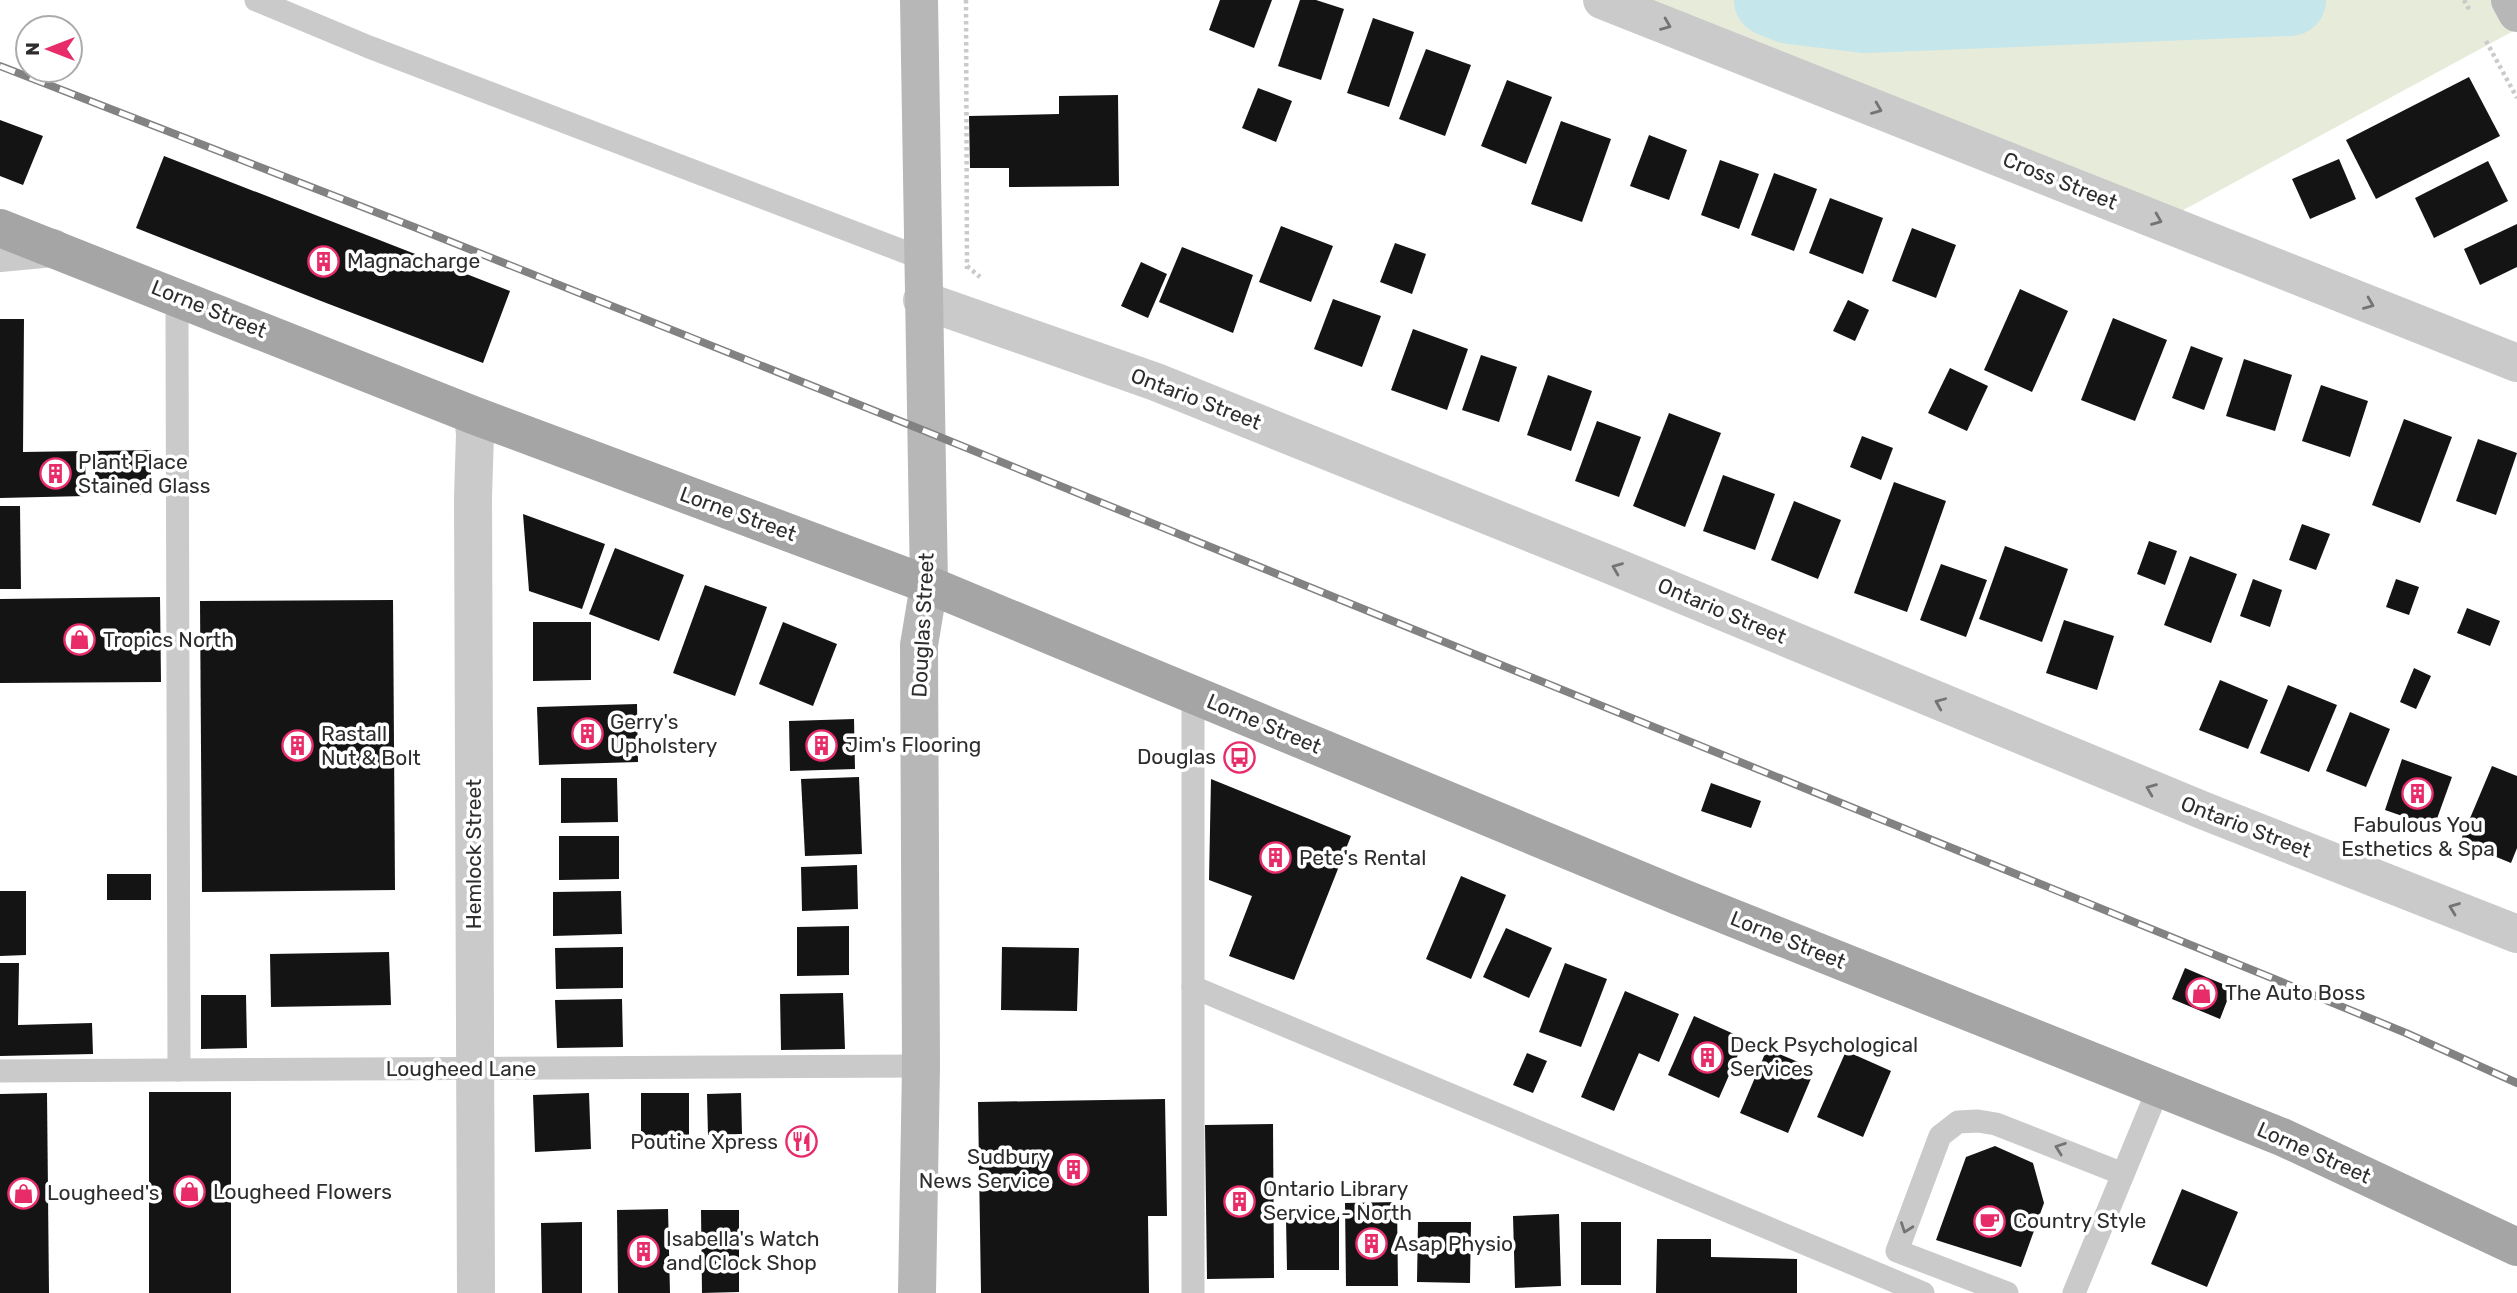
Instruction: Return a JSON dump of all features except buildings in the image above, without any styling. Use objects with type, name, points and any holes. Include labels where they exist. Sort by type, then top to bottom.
[{"type":"main road","name":"Lorne Street","points":[[0,228],[472,415],[929,585],[1678,896],[2282,1137],[2517,1247]]},
{"type":"street","name":"Douglas Street","points":[[917,1293],[921,1066],[919,645],[929,585],[921,258],[919,0]]},
{"type":"street","name":"Cross Street","points":[[1602,0],[2517,363]]},
{"type":"street","points":[[2510,0],[2517,13]]},
{"type":"street","points":[[0,253],[52,248]]},
{"type":"street","name":"Ontario Street","points":[[922,300],[1169,387],[1614,566],[2202,810],[2517,934]]},
{"type":"street","name":"Hemlock Street","points":[[472,415],[475,434],[472,497],[476,1293]]},
{"type":"lane","points":[[256,0],[369,47],[921,258]]},
{"type":"lane","points":[[178,1070],[179,297]]},
{"type":"lane","points":[[1193,695],[1193,1293]]},
{"type":"lane","points":[[1193,987],[1923,1293]]},
{"type":"lane","name":"Lougheed Lane","points":[[0,1071],[921,1066]]},
{"type":"lane","points":[[2074,1293],[2159,1087]]},
{"type":"lane","points":[[2007,1293],[1898,1251],[1940,1136],[1958,1122],[1996,1124],[2123,1174]]},
{"type":"path","points":[[966,0],[969,316]]},
{"type":"path","points":[[2487,43],[2517,98]]},
{"type":"green space","points":[[1611,0],[2517,0],[2517,29],[2165,220]]},
{"type":"waterway","points":[[1770,0],[1790,8],[1865,17],[2290,0]]},
{"type":"railway","points":[[0,66],[414,227],[925,431],[2272,978],[2406,1033],[2517,1083]]},
{"type":"place","name":"Magnacharge","points":[[324,261]]},
{"type":"place","name":"Plant Place Stained Glass","points":[[55,474]]},
{"type":"place","name":"Tropics North","points":[[80,640]]},
{"type":"place","name":"Gerry's Upholstery","points":[[587,734]]},
{"type":"place","name":"Jim's Flooring","points":[[822,745]]},
{"type":"place","name":"Rastall Nut & Bolt","points":[[298,746]]},
{"type":"place","name":"Douglas","points":[[1239,757]]},
{"type":"place","name":"Fabulous You Esthetics & Spa","points":[[2418,793]]},
{"type":"place","name":"Pete's Rental","points":[[1276,858]]},
{"type":"place","name":"The Auto Boss","points":[[2202,993]]},
{"type":"place","name":"Deck Psychological Services","points":[[1707,1057]]},
{"type":"place","name":"Poutine Xpress","points":[[801,1142]]},
{"type":"place","name":"Sudbury News Service","points":[[1073,1169]]},
{"type":"place","name":"Lougheed Flowers","points":[[190,1192]]},
{"type":"place","name":"Lougheed's","points":[[24,1193]]},
{"type":"place","name":"Ontario Library Service - North","points":[[1240,1201]]},
{"type":"place","name":"Country Style","points":[[1990,1221]]},
{"type":"place","name":"Asap Physio","points":[[1371,1244]]},
{"type":"place","name":"Isabella's Watch and Clock Shop","points":[[643,1251]]}]
